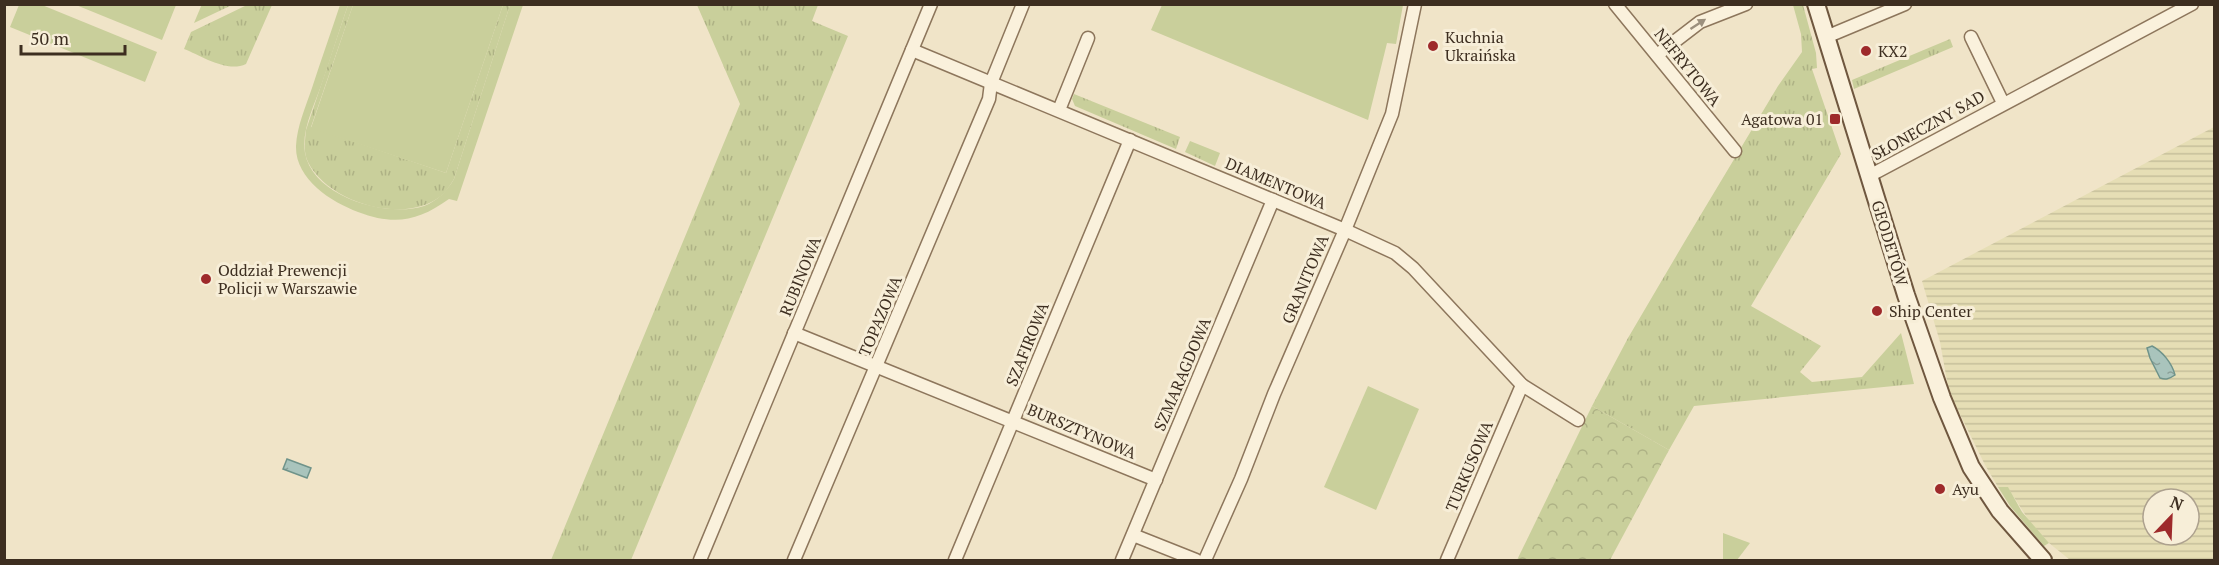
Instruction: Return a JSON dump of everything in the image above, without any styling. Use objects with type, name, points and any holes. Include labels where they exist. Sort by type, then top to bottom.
[{"type":"street","name":"RUBINOWA","points":[[700,561],[931,4]]},
{"type":"street","name":"TOPAZOWA","points":[[794,561],[989,99],[991,83],[1023,4]]},
{"type":"street","name":"GRANITOWA","points":[[1205,561],[1392,114],[1415,4]]},
{"type":"street","name":"NEFRYTOWA","points":[[1615,4],[1735,151]]},
{"type":"street","points":[[1657,55],[1700,22],[1746,4]]},
{"type":"street","name":"GEODETÓW","points":[[1816,4],[1906,295],[1971,467],[2000,511],[2043,561]]},
{"type":"street","points":[[1826,37],[1905,4]]},
{"type":"street","name":"SŁONECZNY SAD","points":[[1869,176],[2192,4]]},
{"type":"street","name":"SŁONECZNY SAD","points":[[1971,37],[2003,103]]},
{"type":"street","points":[[1059,110],[1088,38]]},
{"type":"street","name":"DIAMENTOWA","points":[[912,50],[1345,230],[1395,253],[1413,268],[1522,385],[1578,420]]},
{"type":"street","name":"SZAFIROWA","points":[[955,561],[1130,140]]},
{"type":"street","name":"SZMARAGDOWA","points":[[1122,561],[1273,200]]},
{"type":"street","name":"BURSZTYNOWA","points":[[794,333],[1156,480]]},
{"type":"street","name":"TURKUSOWA","points":[[1447,561],[1522,385]]},
{"type":"street","points":[[1133,535],[1196,561]]},
{"type":"shaded area","points":[[2214,127],[2214,560],[2070,560],[2049,543],[2030,522],[2008,488],[1998,487],[1949,392],[1940,342],[1922,281]]},
{"type":"green space","points":[[202,4],[232,4],[232,5],[194,23]]},
{"type":"green space","points":[[19,5],[42,5],[157,52],[145,82],[10,27]]},
{"type":"green space","points":[[76,5],[176,5],[162,40]]},
{"type":"green space","points":[[247,5],[272,5],[246,64],[223,65],[184,49],[191,32]]},
{"type":"green space","points":[[340,5],[348,5],[309,117],[304,144],[305,153],[311,168],[322,182],[336,192],[372,206],[409,209],[424,206],[433,201],[454,179],[510,5],[523,5],[457,201],[449,199],[427,212],[406,219],[383,219],[358,212],[337,202],[316,188],[301,169],[296,146],[298,131]]},
{"type":"green space","points":[[348,5],[353,5],[311,127],[446,173],[503,5],[510,5],[454,179],[441,196],[420,207],[384,208],[347,197],[331,188],[317,176],[306,158],[306,130]]},
{"type":"green space","points":[[353,5],[503,5],[446,173],[311,128]]},
{"type":"green space","points":[[697,5],[818,5],[812,21],[848,36],[631,560],[551,560],[740,104]]},
{"type":"green space","points":[[1162,5],[1403,5],[1396,44],[1387,43],[1368,120],[1151,30]]},
{"type":"green space","points":[[1793,5],[1803,5],[1816,53],[1817,68],[1812,69],[1841,154],[1751,306],[1821,346],[1800,372],[1812,382],[1862,377],[1901,333],[1914,384],[1694,406],[1669,450],[1592,406],[1628,338],[1685,241],[1778,86],[1802,52],[1801,34]]},
{"type":"green space","points":[[1950,39],[1953,47],[1854,89],[1852,80]]},
{"type":"green space","points":[[1074,94],[1180,137],[1176,149],[1075,106],[1072,99]]},
{"type":"green space","points":[[1190,141],[1220,153],[1215,166],[1185,152]]},
{"type":"green space","points":[[1368,386],[1419,409],[1376,510],[1324,487]]},
{"type":"green space","points":[[1592,406],[1669,450],[1610,560],[1517,560]]},
{"type":"green space","points":[[1998,487],[2008,487],[2022,512],[2049,543],[2044,546],[2010,506]]},
{"type":"green space","points":[[1723,533],[1750,543],[1737,560],[1723,560]]},
{"type":"water","points":[[2152,346],[2166,358],[2175,375],[2168,379],[2160,378],[2147,348]]},
{"type":"water","points":[[287,459],[311,468],[307,478],[283,469]]},
{"type":"place","name":"Kuchnia Ukraińska","points":[[1433,46]]},
{"type":"place","name":"KX2","points":[[1866,51]]},
{"type":"place","name":"Agatowa 01","points":[[1835,119]]},
{"type":"place","name":"Oddział Prewencji Policji w Warszawie","points":[[206,279]]},
{"type":"place","name":"Ship Center","points":[[1877,311]]},
{"type":"place","name":"Ayu","points":[[1940,489]]}]
